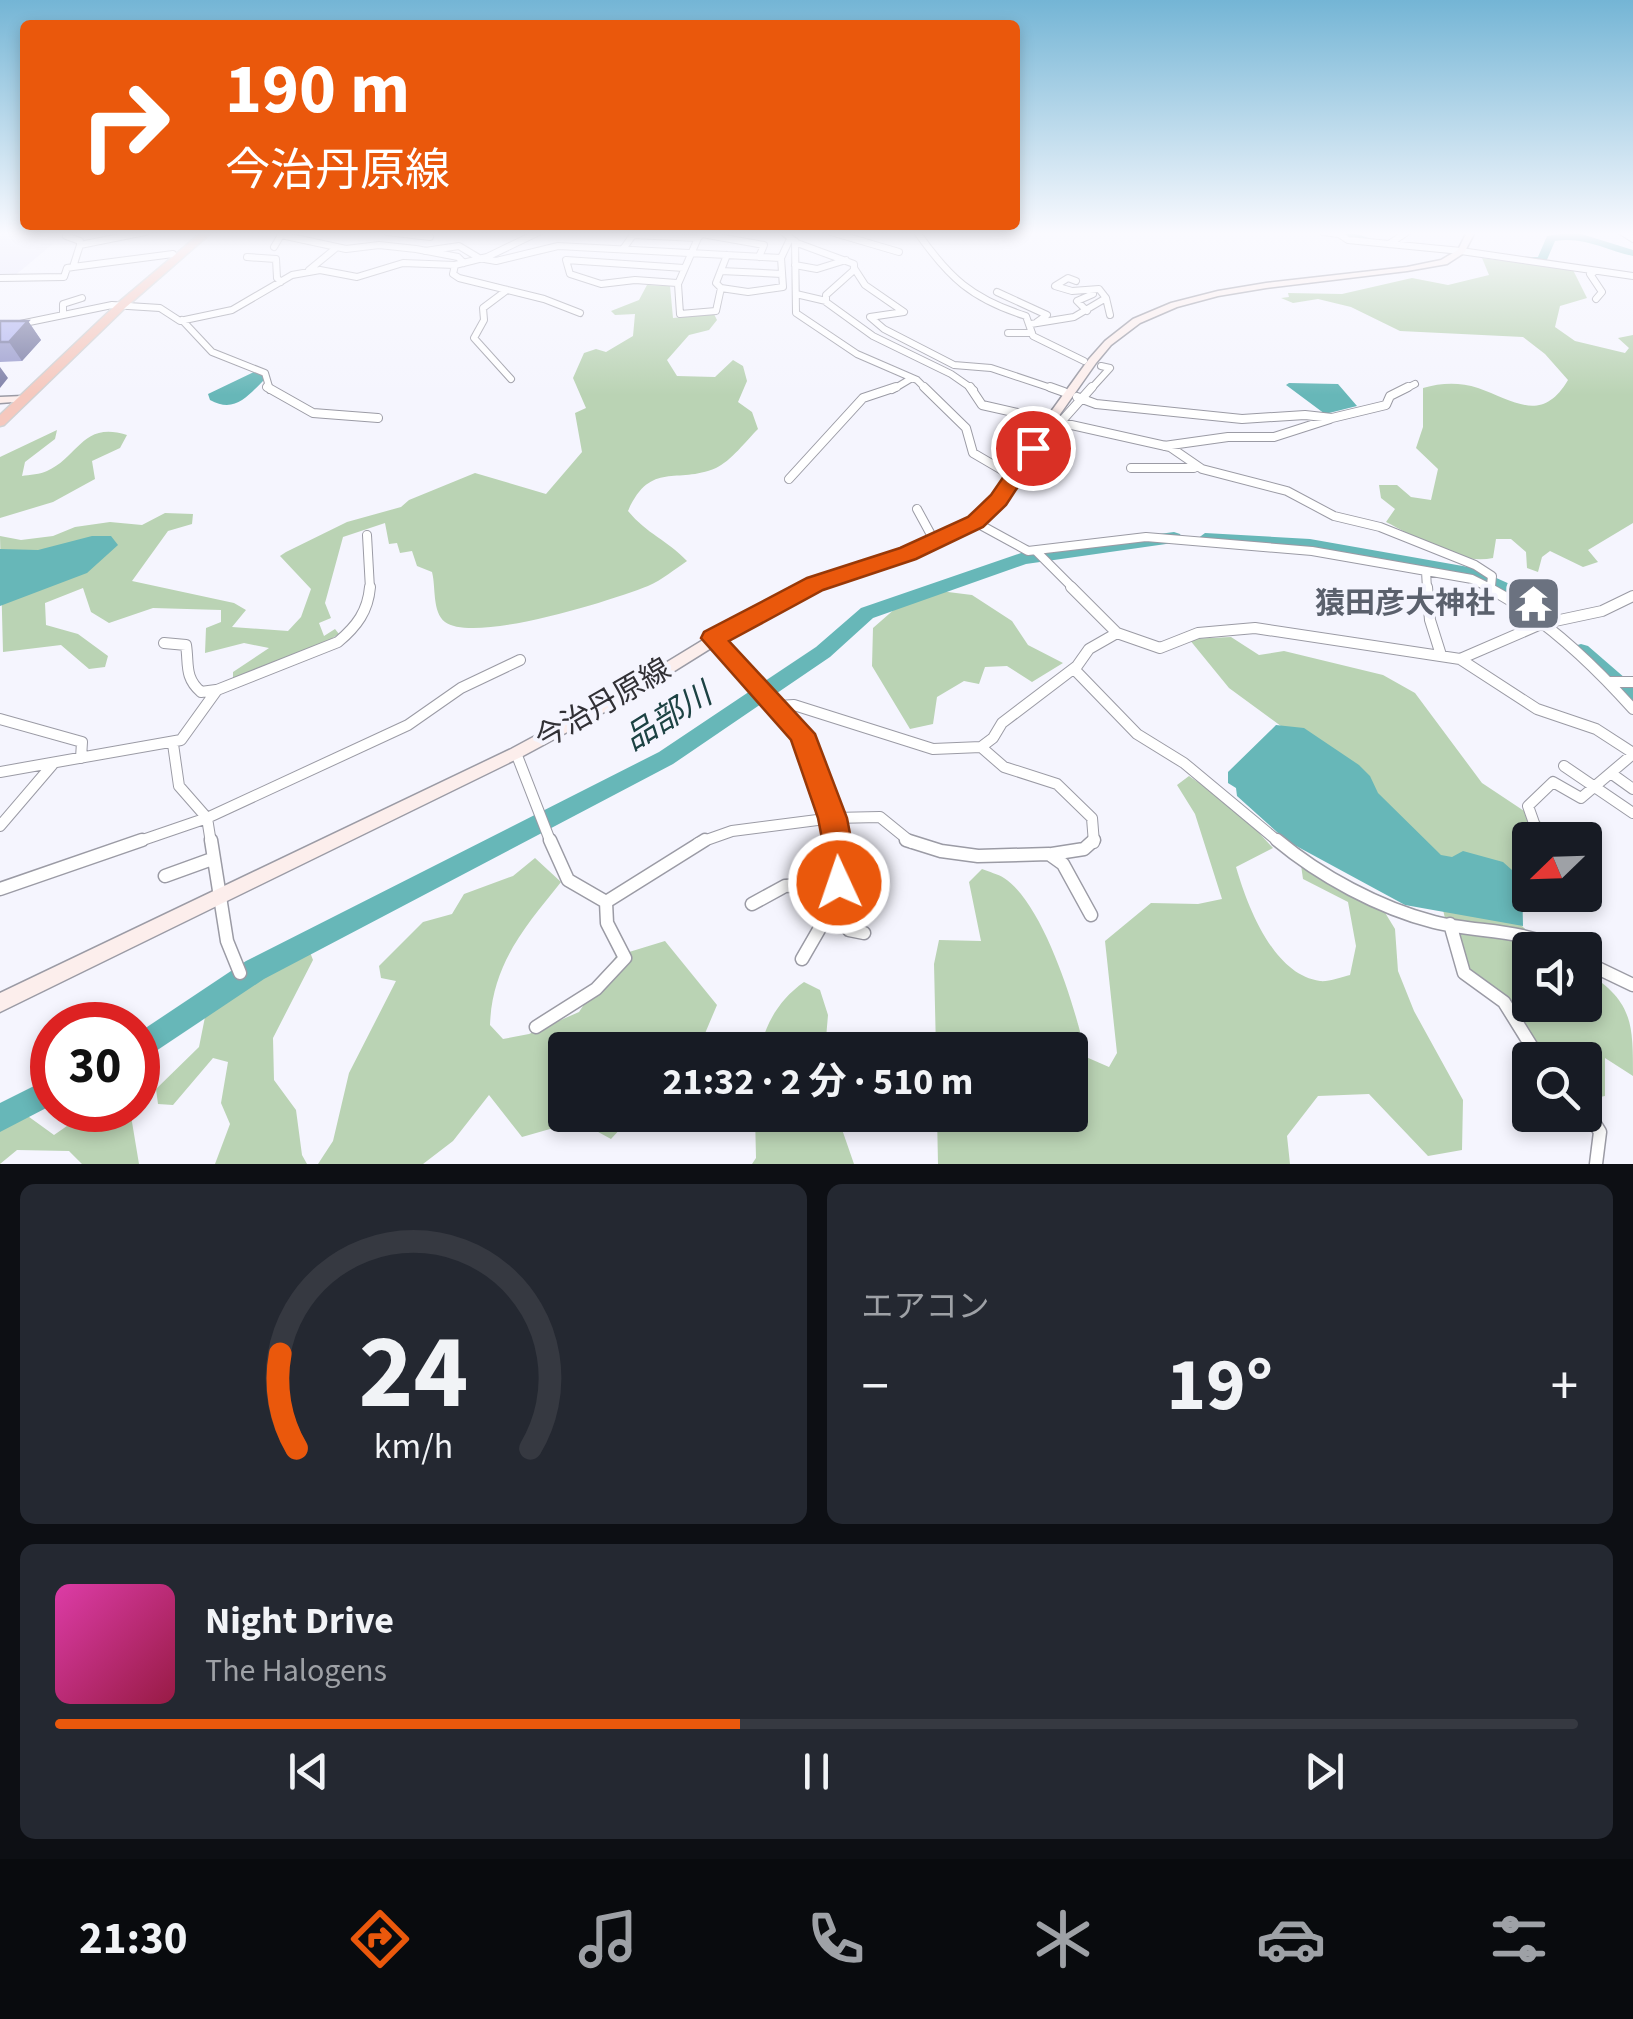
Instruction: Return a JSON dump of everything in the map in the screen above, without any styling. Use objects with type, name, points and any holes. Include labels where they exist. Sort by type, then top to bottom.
[{"type":"highway","points":[[0,410],[138,286]]},
{"type":"highway","points":[[117,305],[140,286]]},
{"type":"highway","points":[[0,422],[11,399]]},
{"type":"main road","name":"今治丹原線","points":[[0,1003],[516,753],[631,691],[713,638],[815,584],[936,542],[975,522],[999,500],[1110,341],[1142,319],[1176,304],[1277,286]]},
{"type":"street","points":[[0,328],[117,305],[160,308],[171,318],[182,320],[222,314],[273,286]]},
{"type":"street","points":[[492,286],[549,300],[568,312],[580,312]]},
{"type":"street","points":[[677,286],[680,314],[716,311],[721,288],[748,292],[784,286]]},
{"type":"street","points":[[796,286],[796,313],[857,354],[912,378],[966,428],[964,443],[969,451],[1014,478]]},
{"type":"street","points":[[826,302],[826,295],[835,286]]},
{"type":"street","points":[[867,286],[904,312],[870,317],[928,352],[954,365],[991,368],[1064,392]]},
{"type":"street","points":[[963,286],[990,304],[1017,310],[1046,345],[1084,361]]},
{"type":"street","points":[[1056,286],[1104,295]]},
{"type":"street","points":[[1596,300],[1602,290],[1599,286]]},
{"type":"street","points":[[507,290],[483,308],[484,320],[474,338],[477,347],[501,362],[511,379]]},
{"type":"street","points":[[997,292],[1006,300],[1046,315],[1033,327]]},
{"type":"street","points":[[796,294],[826,302],[873,336],[954,376]]},
{"type":"street","points":[[1087,311],[1077,301],[1104,295]]},
{"type":"street","points":[[1008,333],[1087,311],[1104,295]]},
{"type":"street","points":[[1104,295],[1110,316]]},
{"type":"street","points":[[63,313],[63,304],[82,298]]},
{"type":"street","points":[[182,320],[212,352],[265,373],[266,388],[312,413],[378,418]]},
{"type":"street","points":[[928,352],[974,390],[974,398],[982,405],[1163,446],[1202,469]]},
{"type":"street","points":[[1054,423],[1110,368],[1101,366]]},
{"type":"street","points":[[788,479],[864,398],[887,393],[912,378]]},
{"type":"street","points":[[1163,446],[1228,436],[1274,437],[1386,404],[1390,396],[1415,384]]},
{"type":"street","points":[[1080,398],[1219,418],[1332,418]]},
{"type":"street","points":[[1027,418],[1022,440],[1033,448]]},
{"type":"street","points":[[1132,468],[1173,465],[1275,487],[1334,516],[1380,527],[1440,554],[1476,565],[1492,576],[1491,586]]},
{"type":"street","points":[[917,509],[936,542]]},
{"type":"street","points":[[975,522],[1028,551],[1146,538],[1312,550],[1491,586],[1608,682],[1633,709]]},
{"type":"street","points":[[164,643],[186,645],[184,666],[192,685],[201,692],[312,656],[358,622],[365,612],[372,577],[364,551],[366,536]]},
{"type":"street","points":[[1036,551],[1117,633],[1160,648],[1198,633],[1254,628],[1460,658],[1537,709],[1596,729],[1633,754],[1580,798],[1553,782],[1528,806],[1534,822]]},
{"type":"street","points":[[1426,571],[1430,620],[1441,655]]},
{"type":"street","points":[[1460,658],[1541,624],[1602,610],[1633,596]]},
{"type":"street","points":[[778,706],[794,705],[933,748],[954,752],[981,747],[1002,723],[1074,668],[1089,650],[1117,633]]},
{"type":"street","points":[[713,638],[802,734],[832,818],[842,870],[832,907],[802,959]]},
{"type":"street","points":[[0,889],[207,818],[408,725],[462,688],[520,660]]},
{"type":"street","points":[[1074,668],[1137,734],[1184,763],[1306,864],[1394,908],[1450,924],[1512,933]]},
{"type":"street","points":[[1608,682],[1633,682]]},
{"type":"street","points":[[0,772],[173,744],[181,740],[216,690]]},
{"type":"street","points":[[0,719],[82,742],[81,758]]},
{"type":"street","points":[[173,744],[179,786],[207,818],[226,941],[240,973]]},
{"type":"street","points":[[606,902],[682,853],[732,830],[878,815],[906,841],[1007,860],[1070,853],[1094,843],[1092,818],[1058,784],[1004,766],[981,747]]},
{"type":"street","points":[[516,753],[543,817],[555,864],[588,896],[606,902]]},
{"type":"street","points":[[0,826],[55,762]]},
{"type":"street","points":[[1564,766],[1633,814]]},
{"type":"street","points":[[1612,774],[1633,789]]},
{"type":"street","points":[[1049,854],[1063,864],[1090,915]]},
{"type":"street","points":[[164,876],[212,859]]},
{"type":"street","points":[[752,904],[785,886],[839,883]]},
{"type":"street","points":[[536,1027],[581,1002],[609,980],[625,958],[606,922],[606,902]]},
{"type":"street","points":[[832,907],[849,930],[864,934]]},
{"type":"street","points":[[1450,924],[1464,973],[1504,1002],[1529,1042]]},
{"type":"street","points":[[1602,970],[1633,985]]},
{"type":"street","points":[[1596,1164],[1600,1132]]},
{"type":"green space","points":[[646,286],[670,286],[673,318],[714,314],[717,320],[709,330],[689,335],[667,360],[677,376],[715,377],[733,360],[743,366],[747,381],[738,402],[752,412],[758,429],[716,468],[655,479],[637,495],[628,511],[687,561],[658,581],[545,618],[484,628],[461,627],[441,618],[432,572],[417,566],[412,551],[400,553],[397,543],[389,544],[385,523],[343,537],[325,603],[331,618],[319,623],[324,636],[335,629],[339,634],[310,652],[233,679],[233,672],[269,648],[244,643],[205,653],[206,628],[221,622],[221,610],[153,608],[109,623],[91,612],[83,588],[45,603],[46,625],[78,634],[108,656],[105,667],[89,669],[61,645],[3,652],[0,536],[21,540],[110,522],[142,525],[165,513],[193,514],[192,524],[168,531],[132,581],[234,603],[246,610],[232,627],[288,631],[301,617],[311,589],[280,556],[286,552],[347,522],[401,507],[409,500],[475,473],[546,494],[582,452],[575,413],[586,408],[573,378],[584,353],[596,349],[606,352],[633,336],[635,314],[615,315],[611,311],[639,300]]},
{"type":"green space","points":[[1376,286],[1581,286],[1587,298],[1560,306],[1555,327],[1575,341],[1625,353],[1629,348],[1618,338],[1633,335],[1633,523],[1588,550],[1598,562],[1583,567],[1550,551],[1542,557],[1538,572],[1527,568],[1526,552],[1511,539],[1496,539],[1493,558],[1466,558],[1438,549],[1386,522],[1395,509],[1381,498],[1379,485],[1397,485],[1411,497],[1431,500],[1438,469],[1416,448],[1423,427],[1423,388],[1464,385],[1516,403],[1538,405],[1558,394],[1568,380],[1523,337],[1400,331],[1351,307],[1318,299],[1293,303],[1281,298],[1289,297],[1288,293],[1342,294]]},
{"type":"green space","points":[[57,430],[55,439],[25,462],[22,476],[58,465],[82,442],[100,433],[127,435],[120,448],[92,461],[95,479],[53,502],[0,518],[0,457]]},
{"type":"green space","points":[[940,591],[972,595],[1012,621],[1028,645],[1063,663],[1032,682],[1007,666],[985,667],[979,684],[964,681],[937,697],[933,724],[910,729],[872,666],[873,628],[897,607]]},
{"type":"green space","points":[[1231,637],[1259,655],[1284,651],[1383,675],[1415,693],[1482,783],[1541,822],[1512,822],[1512,874],[1507,874],[1509,913],[1528,932],[1512,932],[1512,1009],[1505,998],[1455,961],[1440,897],[1304,743],[1229,688],[1189,639]]},
{"type":"green space","points":[[1189,776],[1236,808],[1273,848],[1236,867],[1264,936],[1289,966],[1303,976],[1320,981],[1350,975],[1356,946],[1348,902],[1303,879],[1301,865],[1381,906],[1395,929],[1398,971],[1414,1011],[1463,1100],[1462,1150],[1428,1156],[1369,1094],[1318,1096],[1287,1136],[1290,1164],[938,1164],[937,1132],[1088,1132],[1088,1058],[1109,1067],[1117,1053],[1105,941],[1151,903],[1198,904],[1222,899],[1195,814],[1177,785]]},
{"type":"green space","points":[[535,858],[561,882],[523,931],[497,983],[490,1025],[503,1039],[529,1034],[579,1012],[616,956],[665,941],[717,1005],[706,1032],[548,1032],[548,1130],[522,1137],[489,1095],[453,1141],[423,1164],[318,1164],[333,1141],[349,1073],[396,981],[381,978],[379,966],[423,922],[452,914],[464,894],[513,876]]},
{"type":"green space","points":[[982,869],[1004,878],[1019,891],[1032,911],[1057,960],[1080,1032],[936,1032],[934,964],[939,940],[981,941],[969,882]]},
{"type":"green space","points":[[308,947],[313,960],[273,1038],[274,1080],[296,1110],[302,1155],[307,1164],[215,1164],[230,1124],[221,1103],[228,1062],[213,1058],[173,1105],[160,1104],[160,1085],[199,1047],[205,1017],[256,974]]},
{"type":"green space","points":[[804,982],[820,990],[828,1015],[827,1032],[765,1032],[788,996]]},
{"type":"green space","points":[[1602,983],[1627,1015],[1633,1076],[1605,1058],[1602,1097],[1602,1042],[1532,1042],[1520,1022],[1602,1022]]},
{"type":"green space","points":[[25,1114],[30,1118],[30,1132],[54,1135],[134,1132],[139,1164],[82,1164],[69,1151],[17,1150],[0,1164],[0,1127]]},
{"type":"green space","points":[[598,1132],[617,1132],[611,1139]]},
{"type":"green space","points":[[755,1132],[843,1132],[854,1164],[752,1164],[756,1158]]},
{"type":"water","points":[[256,371],[264,374],[263,381],[239,402],[226,405],[210,400],[208,394]]},
{"type":"water","points":[[1338,384],[1357,406],[1325,414],[1286,385]]},
{"type":"water","points":[[92,536],[111,536],[118,545],[87,573],[0,606],[0,549],[38,550]]},
{"type":"water","points":[[1276,725],[1304,728],[1359,765],[1378,793],[1441,855],[1452,857],[1463,851],[1503,862],[1512,870],[1512,912],[1523,912],[1523,926],[1405,905],[1287,841],[1237,796],[1236,788],[1228,783],[1228,772]]},
{"type":"building","points":[[0,321],[28,321],[9,342],[0,342]]},
{"type":"waterway","name":"品部川","points":[[160,1033],[255,970],[666,758],[823,652],[867,613],[1024,558],[1174,538]]},
{"type":"waterway","name":"品部川","points":[[1205,539],[1310,545],[1474,574],[1506,590],[1542,618]]},
{"type":"waterway","name":"品部川","points":[[1581,651],[1633,697]]},
{"type":"waterway","name":"品部川","points":[[0,1118],[30,1102]]},
{"type":"place","name":"猿田彦大神社","points":[[1534,603]]},
{"type":"route","points":[[839,883],[842,870],[832,818],[802,734],[713,638],[815,584],[947,538],[975,522],[999,500],[1033,448]]}]
